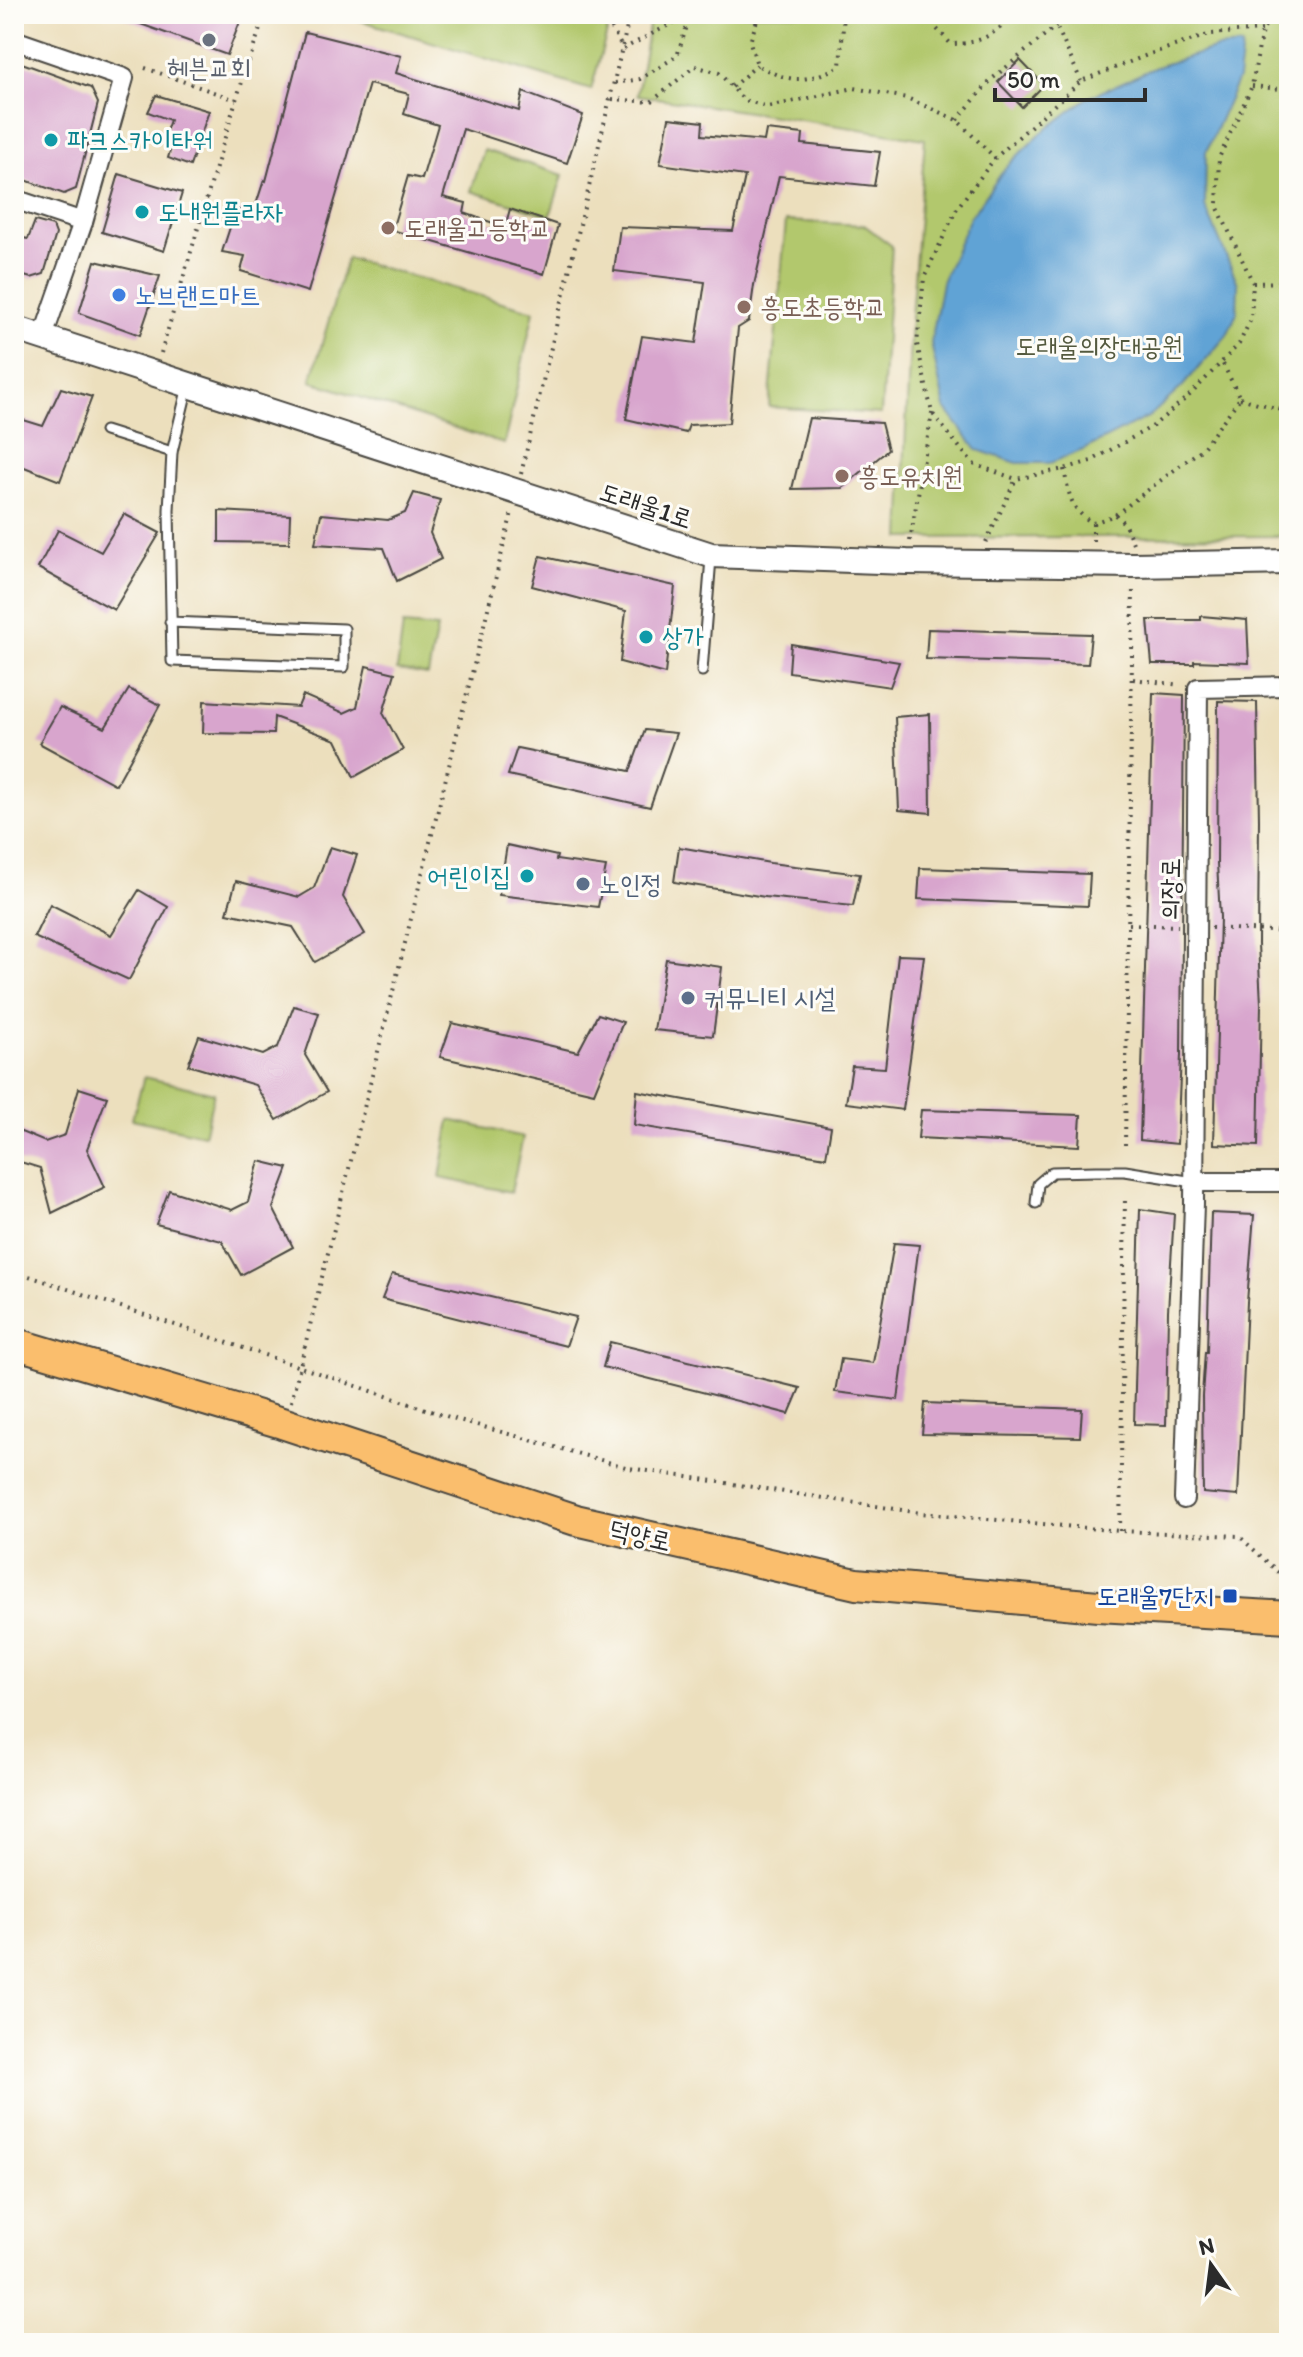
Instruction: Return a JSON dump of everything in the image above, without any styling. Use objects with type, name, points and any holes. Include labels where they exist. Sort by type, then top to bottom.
[{"type":"main road","name":"덕양로","points":[[14,1343],[282,1423],[576,1520],[856,1584],[1098,1606],[1289,1617]]},
{"type":"street","points":[[14,40],[124,78],[83,222],[43,337]]},
{"type":"street","points":[[14,199],[83,222]]},
{"type":"street","name":"도래울1로","points":[[14,328],[711,555],[1133,565],[1289,562]]},
{"type":"street","points":[[1198,688],[1289,686]]},
{"type":"street","name":"의장로","points":[[1184,1499],[1194,1182],[1198,688]]},
{"type":"street","points":[[1194,1182],[1289,1182]]},
{"type":"lane","points":[[170,622],[344,629],[344,667],[172,661],[170,622],[169,510],[172,452],[188,386]]},
{"type":"lane","points":[[105,431],[172,452]]},
{"type":"lane","points":[[702,671],[711,555]]},
{"type":"lane","points":[[1036,1203],[1038,1184],[1052,1172],[1125,1171],[1194,1182]]},
{"type":"path","points":[[161,353],[236,100],[265,14]]},
{"type":"path","points":[[604,14],[623,49]]},
{"type":"path","points":[[520,476],[630,14]]},
{"type":"path","points":[[623,49],[690,14]]},
{"type":"path","points":[[615,83],[640,79],[677,56],[690,14]]},
{"type":"path","points":[[759,14],[750,42],[757,65],[781,78],[813,79],[840,66],[844,14]]},
{"type":"path","points":[[932,14],[937,29],[951,44],[974,44],[1016,14]]},
{"type":"path","points":[[1051,14],[1081,81]]},
{"type":"path","points":[[932,413],[973,464],[1016,479],[1064,469],[1091,461],[1153,426],[1191,394],[1239,344],[1251,319],[1253,283],[1217,206],[1219,158],[1252,86],[1262,30],[1279,14]]},
{"type":"path","points":[[957,120],[992,79],[1056,26]]},
{"type":"path","points":[[910,544],[932,413],[917,344],[924,278],[957,208],[995,158],[1081,81],[1211,34],[1262,30]]},
{"type":"path","points":[[732,87],[757,65]]},
{"type":"path","points":[[611,99],[651,102],[695,66],[719,73],[744,100],[768,107],[854,88],[907,98],[957,120],[995,158]]},
{"type":"path","points":[[145,68],[236,100]]},
{"type":"path","points":[[1252,86],[1289,90]]},
{"type":"path","points":[[1253,283],[1289,282]]},
{"type":"path","points":[[1222,361],[1240,398],[1289,412]]},
{"type":"path","points":[[1064,469],[1078,515],[1093,523],[1115,515],[1202,449],[1240,398]]},
{"type":"path","points":[[985,544],[1016,479]]},
{"type":"path","points":[[291,1404],[512,512]]},
{"type":"path","points":[[1115,515],[1124,523],[1133,543]]},
{"type":"path","points":[[1093,523],[1093,543]]},
{"type":"path","points":[[1125,1145],[1133,587]]},
{"type":"path","points":[[1132,679],[1198,688]]},
{"type":"path","points":[[1129,924],[1178,926]]},
{"type":"path","points":[[1211,928],[1289,932]]},
{"type":"path","points":[[1120,1531],[1125,1198]]},
{"type":"path","points":[[14,1271],[452,1418],[629,1468],[921,1513],[1120,1531],[1239,1536],[1289,1582]]},
{"type":"green space","points":[[339,14],[612,14],[591,90]]},
{"type":"green space","name":"도래울의장대공원","points":[[651,14],[1289,14],[1289,536],[901,538],[911,317],[925,139],[637,95]]},
{"type":"green space","points":[[484,150],[563,175],[550,216],[471,191]]},
{"type":"green space","points":[[786,221],[864,225],[892,246],[881,414],[769,407]]},
{"type":"green space","points":[[347,258],[534,311],[504,444],[311,381]]},
{"type":"green space","points":[[403,625],[437,628],[428,675],[397,670]]},
{"type":"green space","points":[[144,1077],[214,1093],[204,1135],[132,1119]]},
{"type":"green space","points":[[450,1120],[523,1137],[511,1192],[440,1178]]},
{"type":"water","points":[[1242,46],[1238,79],[1206,152],[1205,206],[1238,284],[1237,313],[1227,335],[1182,387],[1150,416],[1083,450],[1050,463],[1017,463],[977,450],[945,408],[931,343],[942,282],[969,219],[1006,167],[1040,134],[1087,98],[1156,67],[1217,48]]},
{"type":"building","name":"헤븐교회","points":[[118,14],[243,14],[227,55]]},
{"type":"building","points":[[305,32],[401,56],[396,73],[519,111],[523,92],[583,115],[567,163],[463,129],[443,197],[466,203],[464,213],[505,227],[510,209],[558,225],[544,274],[392,230],[408,176],[422,179],[438,125],[404,114],[409,94],[369,84],[308,292],[241,271],[245,256],[222,252],[236,209],[253,214],[266,181]]},
{"type":"building","points":[[1020,60],[1044,85],[1022,107],[998,82]]},
{"type":"building","name":"파크스카이타워","points":[[19,62],[91,88],[98,103],[76,189],[64,194],[14,176],[14,82]]},
{"type":"building","points":[[156,95],[209,111],[190,166],[168,158],[173,141],[164,137],[170,120],[148,112]]},
{"type":"building","points":[[669,118],[703,122],[702,135],[764,141],[766,130],[803,134],[802,144],[880,152],[874,186],[779,176],[749,321],[738,328],[729,423],[689,425],[686,433],[626,419],[642,336],[696,343],[705,282],[614,271],[620,227],[733,231],[745,176],[660,164]]},
{"type":"building","name":"도내원플라자","points":[[119,174],[182,193],[164,251],[102,232]]},
{"type":"building","points":[[35,221],[53,226],[56,234],[44,274],[31,278],[14,273],[14,236],[28,239]]},
{"type":"building","name":"노브랜드마트","points":[[95,261],[160,276],[140,335],[79,313]]},
{"type":"building","points":[[61,388],[92,397],[60,481],[14,463],[14,417],[43,426]]},
{"type":"building","points":[[809,418],[881,423],[888,450],[842,488],[792,489]]},
{"type":"building","points":[[414,493],[440,500],[430,533],[441,559],[397,581],[384,548],[315,544],[321,514],[388,520],[405,513]]},
{"type":"building","points":[[219,511],[290,515],[289,543],[219,542]]},
{"type":"building","points":[[124,514],[160,533],[114,610],[38,568],[58,530],[101,552]]},
{"type":"building","name":"상가","points":[[540,556],[675,586],[665,674],[620,662],[626,611],[532,586]]},
{"type":"building","points":[[1201,616],[1247,620],[1249,663],[1194,661],[1194,664],[1152,664],[1148,620],[1201,620]]},
{"type":"building","points":[[928,629],[1091,634],[1088,664],[926,659]]},
{"type":"building","points":[[791,644],[899,662],[890,687],[789,672]]},
{"type":"building","points":[[366,666],[395,673],[383,713],[403,750],[354,777],[336,740],[274,717],[273,734],[203,733],[204,701],[298,707],[303,695],[344,713],[357,707]]},
{"type":"building","points":[[129,689],[160,705],[116,785],[39,743],[60,707],[105,728]]},
{"type":"building","points":[[1153,693],[1184,695],[1181,1055],[1177,1144],[1140,1140]]},
{"type":"building","points":[[1218,701],[1257,702],[1261,1004],[1258,1146],[1214,1144],[1220,917],[1217,863]]},
{"type":"building","points":[[930,714],[931,813],[899,810],[895,717]]},
{"type":"building","points":[[645,730],[676,733],[650,807],[508,775],[517,748],[630,771]]},
{"type":"building","points":[[507,845],[557,856],[556,860],[606,867],[598,907],[499,895]]},
{"type":"building","points":[[330,847],[357,855],[343,897],[365,934],[315,962],[293,927],[227,913],[236,881],[299,897],[314,888]]},
{"type":"building","points":[[679,847],[860,874],[853,906],[765,897],[674,882]]},
{"type":"building","points":[[920,868],[1090,874],[1088,906],[918,899]]},
{"type":"building","points":[[139,890],[168,907],[129,980],[34,937],[50,904],[111,935]]},
{"type":"building","points":[[898,955],[924,956],[903,1110],[846,1103],[852,1066],[885,1068]]},
{"type":"building","name":"커뮤니티 시설","points":[[666,959],[722,967],[713,1036],[654,1030]]},
{"type":"building","points":[[294,1006],[319,1013],[305,1055],[327,1092],[277,1120],[255,1085],[188,1065],[199,1036],[263,1055],[278,1047]]},
{"type":"building","points":[[598,1014],[623,1022],[594,1093],[440,1057],[452,1023],[578,1052]]},
{"type":"building","points":[[79,1088],[107,1097],[87,1149],[105,1187],[52,1213],[40,1168],[14,1160],[14,1129],[45,1142],[65,1135]]},
{"type":"building","points":[[637,1091],[831,1127],[826,1157],[634,1125]]},
{"type":"building","points":[[921,1110],[1081,1115],[1079,1146],[918,1138]]},
{"type":"building","points":[[259,1161],[288,1168],[273,1208],[293,1247],[241,1275],[222,1241],[156,1224],[169,1190],[232,1210],[248,1202]]},
{"type":"building","points":[[1140,1209],[1174,1214],[1166,1425],[1134,1424]]},
{"type":"building","points":[[1211,1213],[1254,1215],[1238,1496],[1203,1493],[1202,1396],[1207,1352]]},
{"type":"building","points":[[894,1243],[919,1245],[898,1400],[835,1392],[841,1359],[873,1363]]},
{"type":"building","points":[[392,1274],[576,1317],[566,1346],[382,1299]]},
{"type":"building","points":[[610,1342],[800,1388],[789,1414],[603,1367]]},
{"type":"building","points":[[925,1403],[1082,1409],[1080,1437],[922,1434]]},
{"type":"place","name":"헤븐교회","points":[[209,40]]},
{"type":"place","name":"파크스카이타워","points":[[51,140]]},
{"type":"place","name":"도내원플라자","points":[[142,212]]},
{"type":"place","name":"도래울고등학교","points":[[388,228]]},
{"type":"place","name":"노브랜드마트","points":[[119,295]]},
{"type":"place","name":"흥도초등학교","points":[[744,307]]},
{"type":"place","name":"흥도유치원","points":[[842,476]]},
{"type":"place","name":"상가","points":[[646,637]]},
{"type":"place","name":"어린이집","points":[[527,876]]},
{"type":"place","name":"노인정","points":[[583,884]]},
{"type":"place","name":"커뮤니티 시설","points":[[688,998]]},
{"type":"place","name":"도래울7단지","points":[[1230,1596]]}]
